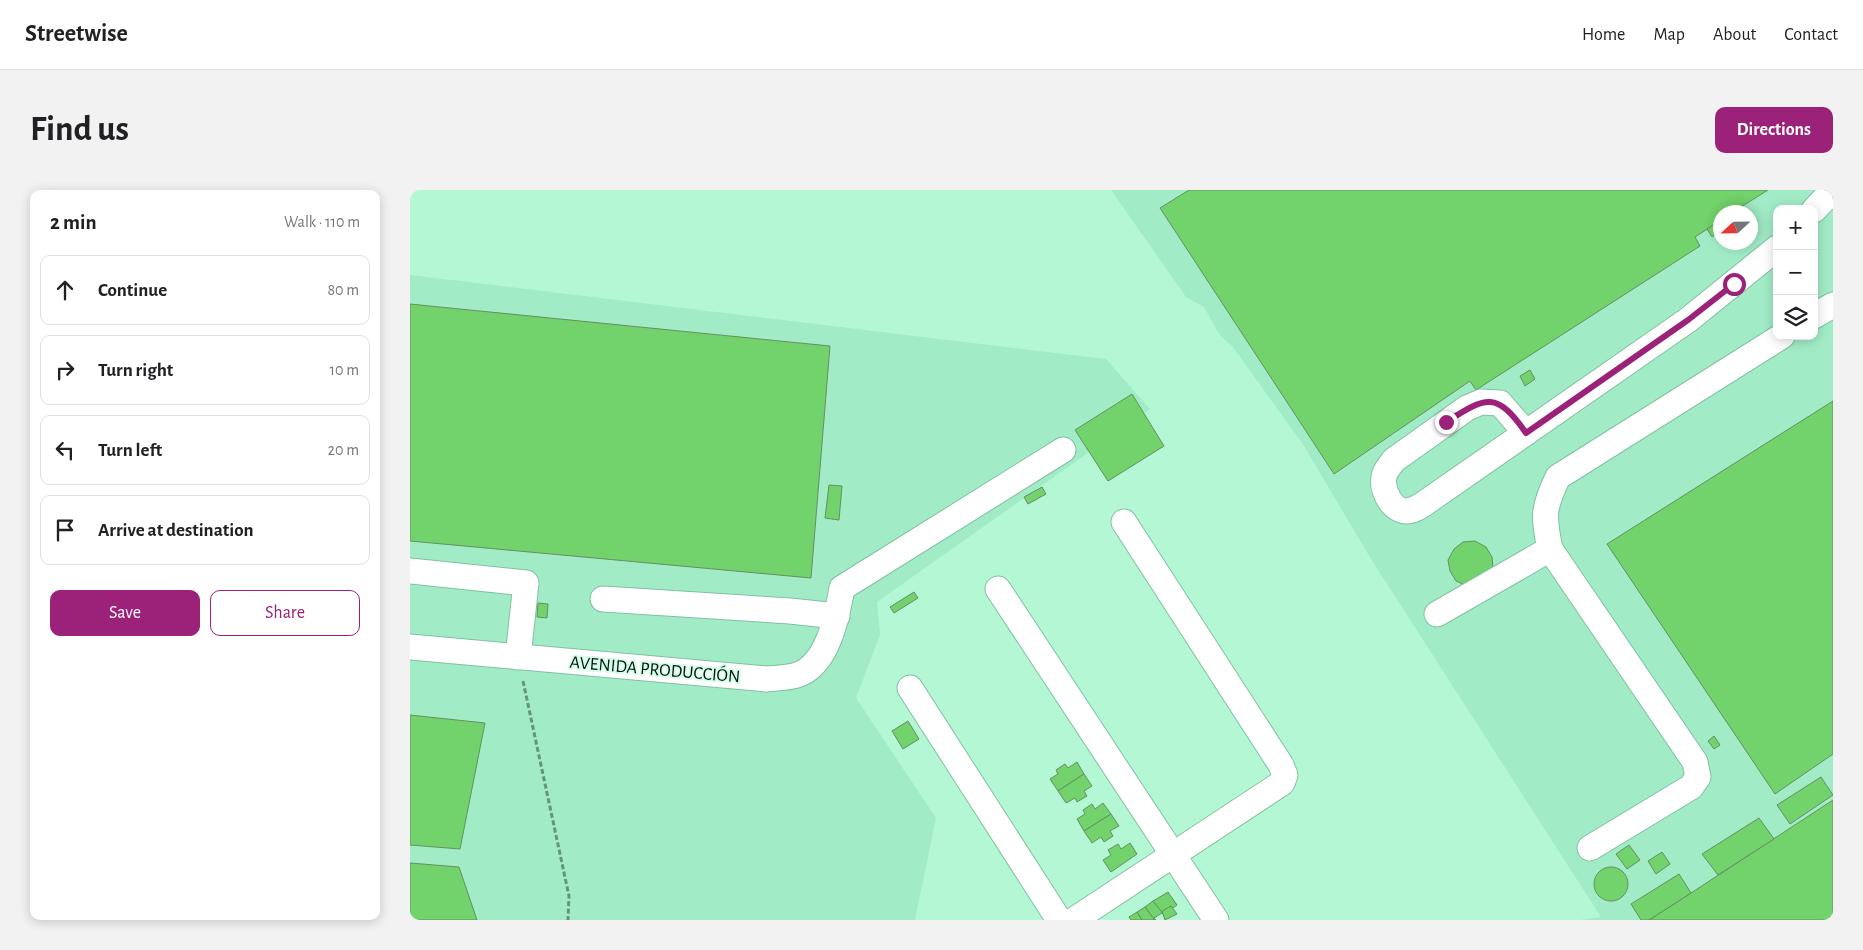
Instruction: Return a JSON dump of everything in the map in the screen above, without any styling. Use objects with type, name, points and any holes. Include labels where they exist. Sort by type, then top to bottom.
[{"type":"street","points":[[1526,433],[1500,403],[1481,402],[1468,408],[1394,460],[1383,480],[1388,497],[1400,510],[1408,511],[1416,508],[1526,433],[1688,320],[1775,250]]},
{"type":"street","points":[[1818,314],[1833,305]]},
{"type":"street","points":[[1590,848],[1691,787],[1698,777],[1695,762],[1550,549],[1545,525],[1546,503],[1558,477],[1776,340]]},
{"type":"street","name":"AVENIDA PRODUCCIÓN","points":[[410,647],[766,679],[798,675],[821,658],[837,616],[842,588],[1063,450]]},
{"type":"street","points":[[1074,920],[1282,783],[1285,775],[1124,522]]},
{"type":"street","points":[[1437,614],[1550,549]]},
{"type":"street","points":[[410,571],[526,582],[518,657]]},
{"type":"street","points":[[998,589],[1216,920]]},
{"type":"street","points":[[604,599],[790,611],[837,616]]},
{"type":"street","points":[[910,688],[1059,920]]},
{"type":"path","points":[[518,657],[570,896],[568,920]]},
{"type":"shaded area","points":[[1111,190],[1833,190],[1833,920],[1580,920],[1601,917],[1371,559],[1304,446],[1233,347],[1219,334],[1204,307],[1186,297]]},
{"type":"shaded area","points":[[410,275],[1106,359],[1150,409],[877,602],[880,635],[856,698],[936,818],[915,920],[410,920]]},
{"type":"building","points":[[1189,190],[1768,190],[1744,205],[1713,205],[1713,225],[1695,237],[1700,246],[1476,390],[1470,381],[1334,474],[1160,208]]},
{"type":"building","points":[[1713,225],[1712,237],[1707,229]]},
{"type":"building","points":[[410,304],[830,346],[811,578],[410,541]]},
{"type":"building","points":[[1530,370],[1535,379],[1525,386],[1520,376]]},
{"type":"building","points":[[1132,394],[1164,446],[1108,481],[1075,430]]},
{"type":"building","points":[[1833,401],[1833,754],[1775,794],[1607,544]]},
{"type":"building","points":[[829,485],[842,486],[839,520],[825,518]]},
{"type":"building","points":[[1042,487],[1046,494],[1028,504],[1024,497]]},
{"type":"building","points":[[1475,541],[1486,547],[1492,557],[1493,568],[1467,586],[1456,581],[1450,571],[1448,560],[1454,549],[1463,542]]},
{"type":"building","points":[[914,592],[918,598],[894,613],[890,607]]},
{"type":"building","points":[[538,603],[548,604],[547,618],[537,617]]},
{"type":"building","points":[[410,715],[485,723],[460,849],[410,845]]},
{"type":"building","points":[[908,721],[919,739],[903,749],[892,731]]},
{"type":"building","points":[[1714,736],[1720,745],[1714,749],[1708,741]]},
{"type":"building","points":[[1077,762],[1084,774],[1058,791],[1050,779],[1058,774],[1056,770],[1065,764],[1068,768]]},
{"type":"building","points":[[1084,774],[1092,786],[1084,791],[1087,796],[1077,802],[1075,798],[1066,803],[1058,791]]},
{"type":"building","points":[[1821,777],[1833,795],[1790,824],[1777,805]]},
{"type":"building","points":[[1833,800],[1833,920],[1649,920],[1691,893]]},
{"type":"building","points":[[1103,803],[1111,814],[1084,831],[1077,819],[1085,814],[1083,810],[1092,804],[1095,809]]},
{"type":"building","points":[[1111,814],[1119,826],[1110,831],[1113,836],[1104,842],[1101,837],[1092,843],[1084,831]]},
{"type":"building","points":[[1759,818],[1774,839],[1718,875],[1702,854]]},
{"type":"building","points":[[1130,843],[1137,854],[1111,872],[1103,860],[1111,855],[1108,850],[1118,844],[1121,849]]},
{"type":"building","points":[[1629,845],[1640,860],[1627,869],[1616,854]]},
{"type":"building","points":[[1662,852],[1670,864],[1656,874],[1648,861]]},
{"type":"building","points":[[410,863],[459,867],[477,920],[410,920]]},
{"type":"building","points":[[1611,867],[1618,868],[1623,872],[1627,877],[1627,891],[1623,896],[1618,900],[1611,901],[1604,900],[1599,896],[1595,891],[1594,884],[1595,877],[1599,872],[1604,868]]},
{"type":"building","points":[[1679,874],[1691,893],[1649,920],[1641,920],[1631,904]]},
{"type":"building","points":[[1168,892],[1177,905],[1173,908],[1171,906],[1161,913],[1153,901]]},
{"type":"building","points":[[1153,901],[1165,916],[1162,913],[1154,918],[1156,920],[1154,920],[1145,907]]},
{"type":"building","points":[[1171,906],[1177,914],[1165,920],[1162,911]]},
{"type":"building","points":[[1145,907],[1153,920],[1142,920],[1137,912]]},
{"type":"building","points":[[1137,912],[1142,920],[1131,920],[1129,917]]},
{"type":"route","points":[[1446,422],[1481,402],[1492,401],[1500,403],[1508,409],[1526,433],[1688,320],[1734,284]]}]
